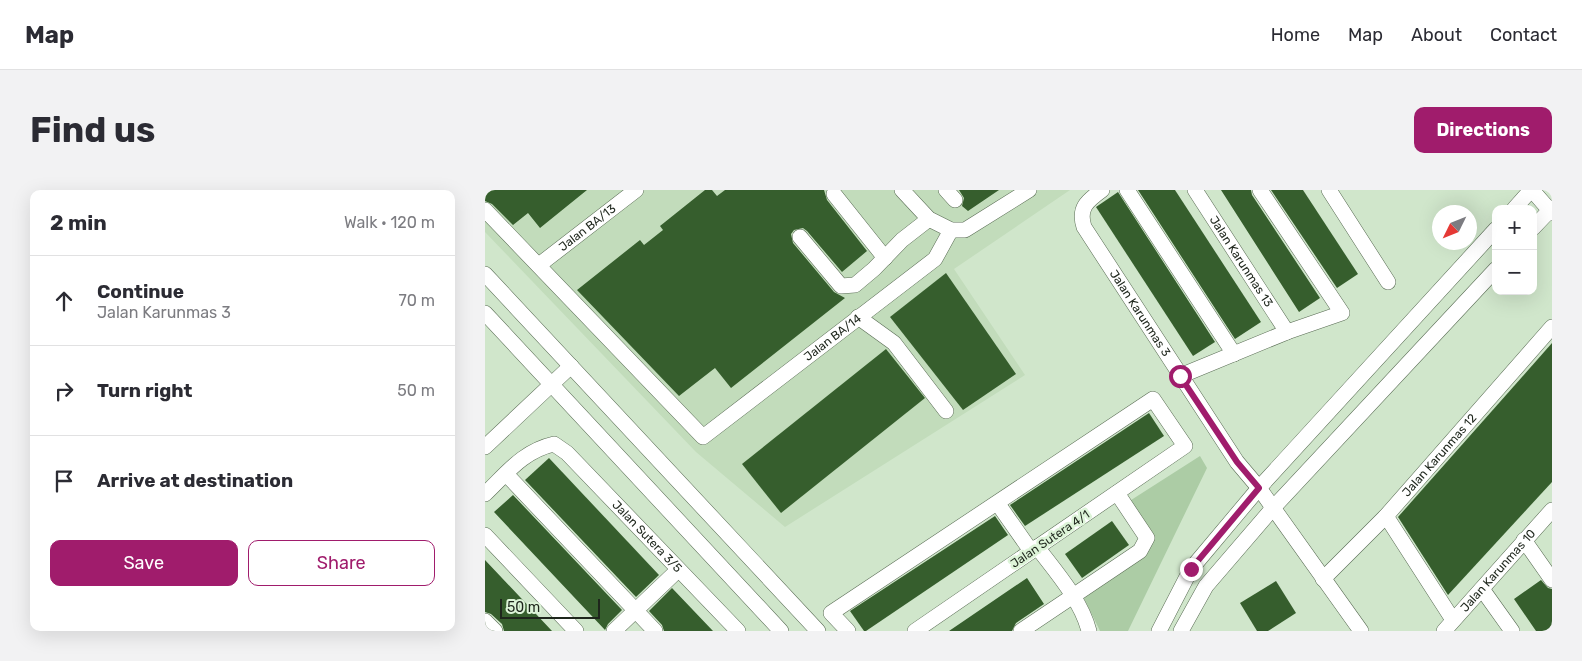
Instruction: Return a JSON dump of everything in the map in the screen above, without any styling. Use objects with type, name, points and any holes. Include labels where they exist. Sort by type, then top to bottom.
[{"type":"street","name":"Jalan BA/13","points":[[539,265],[636,190]]},
{"type":"street","points":[[902,190],[929,219],[951,230],[965,230],[1029,190]]},
{"type":"street","name":"Jalan Karunmas 3","points":[[1102,190],[1089,199],[1083,208],[1081,218],[1083,227],[1237,462],[1259,488],[1361,631]]},
{"type":"street","points":[[1127,190],[1234,354]]},
{"type":"street","name":"Jalan Karunmas 13","points":[[1195,190],[1287,332]]},
{"type":"street","points":[[1180,376],[1287,332],[1342,313],[1260,190]]},
{"type":"street","points":[[1329,190],[1388,282]]},
{"type":"street","points":[[1518,205],[1531,190],[1551,211],[1537,224]]},
{"type":"street","points":[[835,194],[885,258]]},
{"type":"street","points":[[485,210],[539,265]]},
{"type":"street","points":[[799,237],[841,286],[855,285],[874,269],[902,240],[929,219]]},
{"type":"street","name":"Jalan BA/14","points":[[539,265],[703,437],[935,259],[951,230]]},
{"type":"street","points":[[1159,631],[1191,569],[1259,488],[1492,233]]},
{"type":"street","points":[[1181,631],[1206,586],[1273,508],[1492,273]]},
{"type":"street","points":[[485,274],[817,631]]},
{"type":"street","points":[[485,313],[781,631]]},
{"type":"street","points":[[858,317],[894,343],[946,411]]},
{"type":"street","name":"Jalan Karunmas 12","points":[[1323,579],[1386,516],[1552,327]]},
{"type":"street","points":[[485,447],[571,366]]},
{"type":"street","name":"Jalan Sutera 4/1","points":[[915,631],[1185,446],[1153,399],[998,504]]},
{"type":"street","name":"Jalan Sutera 3/5","points":[[506,474],[526,455],[539,447],[554,444],[567,453],[738,631]]},
{"type":"street","points":[[485,494],[506,474],[655,631]]},
{"type":"street","points":[[1021,631],[1140,551],[1147,538],[1117,493]]},
{"type":"street","points":[[848,631],[831,613],[998,504],[1072,597],[1089,631]]},
{"type":"street","name":"Jalan Karunmas 10","points":[[1449,625],[1552,510]]},
{"type":"street","points":[[1386,516],[1449,625]]},
{"type":"street","points":[[485,536],[576,631]]},
{"type":"street","points":[[1524,540],[1552,580]]},
{"type":"street","points":[[614,631],[678,570]]},
{"type":"street","points":[[1482,589],[1511,631]]},
{"type":"street","points":[[485,621],[495,631]]},
{"type":"shaded area","points":[[485,190],[1070,190],[954,269],[1025,375],[785,527],[696,452],[485,232]]},
{"type":"shaded area","points":[[1200,456],[1207,468],[1128,631],[1100,631],[1083,596],[1144,554],[1128,502]]},
{"type":"building","points":[[485,190],[587,190],[540,228],[528,213],[513,225],[492,204],[485,201]]},
{"type":"building","points":[[705,190],[712,190],[717,196],[725,190],[824,190],[827,200],[867,251],[842,272],[807,231],[803,228],[794,230],[791,234],[793,243],[834,292],[845,298],[731,388],[715,368],[679,396],[577,290],[640,240],[644,245],[663,230],[660,226]]},
{"type":"building","points":[[959,190],[999,190],[968,211],[962,206],[964,198]]},
{"type":"building","points":[[1138,190],[1175,190],[1261,322],[1235,339]]},
{"type":"building","points":[[1221,190],[1251,190],[1252,195],[1320,298],[1299,312]]},
{"type":"building","points":[[1271,190],[1303,190],[1358,274],[1337,288]]},
{"type":"building","points":[[1118,192],[1215,342],[1193,356],[1096,207]]},
{"type":"building","points":[[946,273],[1016,374],[963,410],[890,317]]},
{"type":"building","points":[[1552,343],[1552,482],[1448,595],[1398,517]]},
{"type":"building","points":[[886,349],[925,398],[781,513],[742,464]]},
{"type":"building","points":[[1149,413],[1164,436],[1025,526],[1010,505]]},
{"type":"building","points":[[549,458],[659,575],[636,597],[525,480]]},
{"type":"building","points":[[513,495],[622,610],[608,624],[605,630],[494,512]]},
{"type":"building","points":[[995,516],[1008,535],[864,631],[850,611]]},
{"type":"building","points":[[1112,521],[1129,545],[1082,578],[1065,554]]},
{"type":"building","points":[[485,560],[552,631],[504,631],[502,624],[491,614],[485,612]]},
{"type":"building","points":[[1027,578],[1044,604],[1016,623],[1012,631],[949,631]]},
{"type":"building","points":[[1541,580],[1548,588],[1552,589],[1552,631],[1536,631],[1514,599]]},
{"type":"building","points":[[1276,581],[1296,613],[1268,631],[1257,631],[1240,603]]},
{"type":"building","points":[[672,588],[713,631],[664,631],[662,625],[649,611]]},
{"type":"route","points":[[1180,376],[1237,462],[1259,488],[1191,569]]}]
